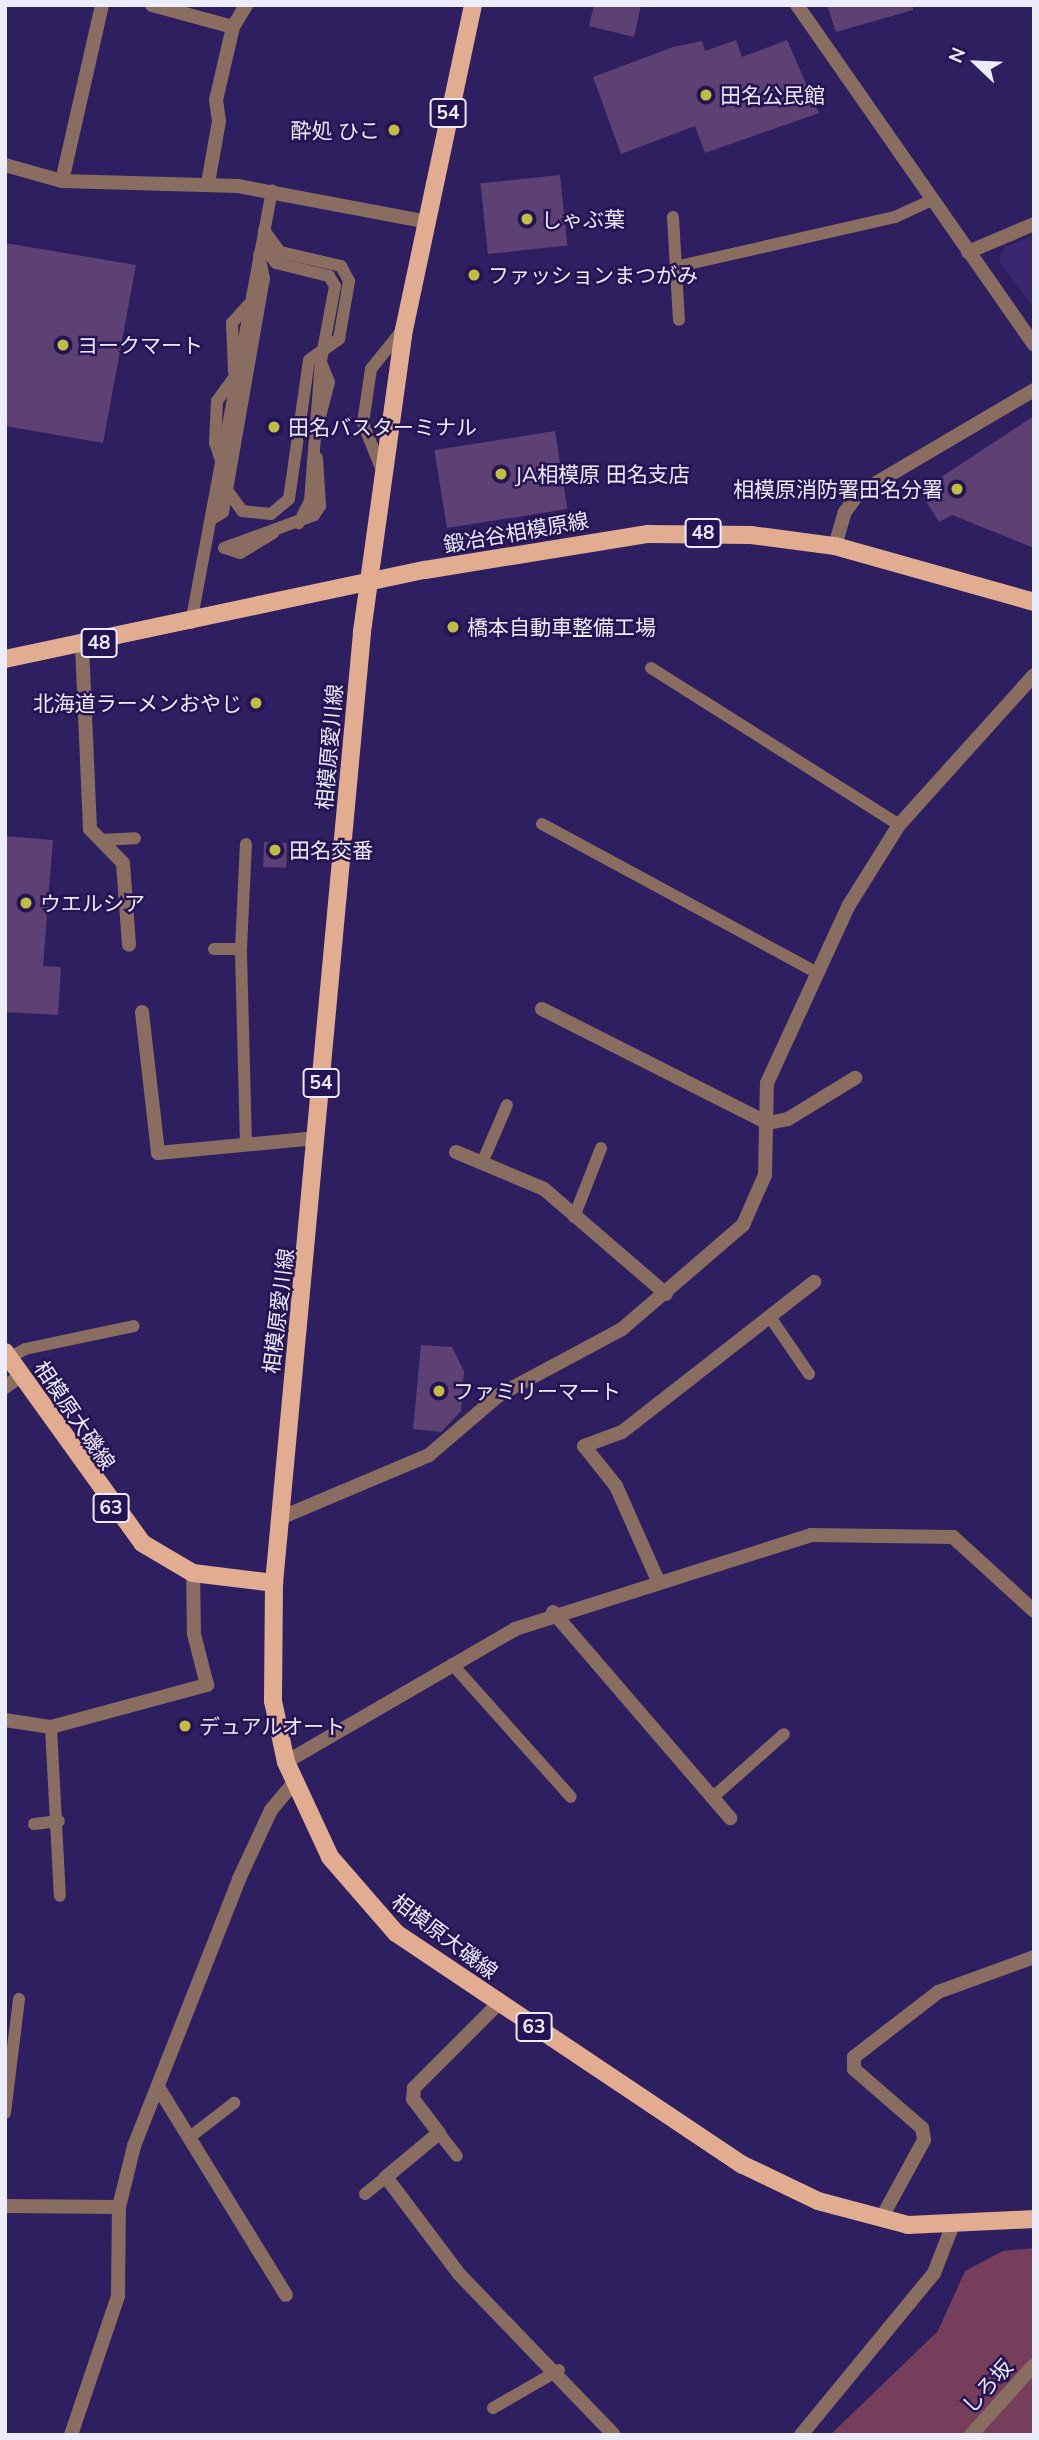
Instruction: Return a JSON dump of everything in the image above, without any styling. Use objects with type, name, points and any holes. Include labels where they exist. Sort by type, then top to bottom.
[{"type":"main road","name":"相模原愛川線","points":[[274,1583],[381,468],[424,221],[472,5]]},
{"type":"main road","name":"鍛冶谷相模原線","points":[[5,659],[191,624],[368,583],[648,534],[730,534],[835,546],[1034,602]]},
{"type":"main road","name":"相模原大磯線","points":[[7,1355],[124,1526],[158,1556],[193,1573],[274,1583],[271,1680],[292,1785],[330,1857],[369,1906],[422,1953],[743,2165],[818,2201],[881,2219],[952,2227],[1034,2219]]},
{"type":"street","points":[[62,181],[102,5]]},
{"type":"street","points":[[152,5],[233,27]]},
{"type":"street","points":[[208,183],[219,121],[216,100],[233,27],[246,5]]},
{"type":"street","points":[[797,5],[1034,345]]},
{"type":"street","points":[[5,165],[62,181],[208,183],[271,191],[424,221]]},
{"type":"street","points":[[968,252],[1034,224]]},
{"type":"street","points":[[835,546],[845,512],[859,493],[1034,390]]},
{"type":"street","points":[[82,646],[90,829],[123,863],[129,945]]},
{"type":"street","points":[[279,1518],[429,1455],[499,1395],[594,1348],[666,1294],[743,1225],[758,1202],[768,1123],[767,1083],[816,972],[899,825],[1034,675]]},
{"type":"street","points":[[542,1009],[768,1123],[788,1119],[855,1078]]},
{"type":"street","points":[[142,1012],[158,1153],[316,1138]]},
{"type":"street","points":[[456,1152],[544,1189],[666,1294]]},
{"type":"street","points":[[659,1583],[616,1486],[584,1446],[622,1432],[814,1282]]},
{"type":"street","points":[[5,1387],[22,1376]]},
{"type":"street","points":[[286,1762],[452,1664],[553,1612],[659,1583],[811,1535],[936,1534],[965,1544],[1034,1611]]},
{"type":"street","points":[[5,1720],[51,1727],[207,1685],[194,1634],[193,1573]]},
{"type":"street","points":[[553,1612],[730,1818]]},
{"type":"street","points":[[71,2435],[118,2296],[119,2207],[158,2087],[256,1838],[292,1785]]},
{"type":"street","points":[[881,2219],[924,2140],[922,2128],[854,2068],[854,2057],[938,1992],[1034,1957]]},
{"type":"street","points":[[498,2004],[414,2088],[413,2099],[439,2133],[386,2176],[458,2274],[559,2370],[614,2435]]},
{"type":"street","points":[[158,2087],[286,2295]]},
{"type":"street","points":[[5,2206],[119,2207]]},
{"type":"street","points":[[801,2435],[934,2273],[952,2227]]},
{"type":"street","name":"しろ坂","points":[[971,2435],[1034,2365]]},
{"type":"lane","points":[[212,519],[223,512],[269,270],[260,249],[271,191]]},
{"type":"lane","points":[[675,267],[895,217],[932,200]]},
{"type":"lane","points":[[673,217],[679,320]]},
{"type":"lane","points":[[227,490],[242,511],[271,514],[289,499],[309,360],[322,356],[340,339],[349,281],[341,266],[280,252],[264,230]]},
{"type":"lane","points":[[260,249],[269,270]]},
{"type":"lane","points":[[191,624],[210,534],[235,376],[232,323],[249,304],[269,270],[304,258]]},
{"type":"lane","points":[[210,534],[224,548],[299,523],[320,506],[313,436],[322,356],[335,286],[329,276],[269,270]]},
{"type":"lane","points":[[381,468],[363,422],[371,369],[404,328]]},
{"type":"lane","points":[[651,668],[899,825]]},
{"type":"lane","points":[[542,824],[816,972]]},
{"type":"lane","points":[[101,840],[135,838]]},
{"type":"lane","points":[[246,844],[241,949],[246,1144]]},
{"type":"lane","points":[[214,949],[241,949]]},
{"type":"lane","points":[[482,1163],[507,1105]]},
{"type":"lane","points":[[574,1217],[601,1148]]},
{"type":"lane","points":[[770,1317],[809,1374]]},
{"type":"lane","points":[[7,1355],[134,1326]]},
{"type":"lane","points":[[452,1664],[571,1797]]},
{"type":"lane","points":[[51,1727],[59,1821],[60,1896]]},
{"type":"lane","points":[[712,1798],[784,1734]]},
{"type":"lane","points":[[34,1824],[59,1821]]},
{"type":"lane","points":[[5,2113],[9,2049],[19,1999]]},
{"type":"lane","points":[[190,2137],[234,2103]]},
{"type":"lane","points":[[439,2133],[457,2156]]},
{"type":"lane","points":[[365,2194],[386,2176]]},
{"type":"lane","points":[[493,2408],[559,2370]]},
{"type":"shaded area","points":[[1034,235],[1034,308],[999,261],[1003,248]]},
{"type":"shaded area","points":[[1034,2248],[1034,2435],[830,2435],[938,2331],[965,2271],[1003,2251]]},
{"type":"building","points":[[594,5],[641,5],[634,37],[589,26]]},
{"type":"building","points":[[827,5],[913,5],[913,10],[836,32]]},
{"type":"building","name":"田名公民館","points":[[736,40],[742,57],[787,40],[819,113],[705,153],[695,126],[621,154],[593,77],[673,47],[702,41],[705,51]]},
{"type":"building","points":[[560,175],[567,246],[488,254],[480,183]]},
{"type":"building","name":"ヨークマート","points":[[5,243],[136,265],[103,443],[5,426]]},
{"type":"building","points":[[1034,416],[1034,548],[952,515],[939,522],[924,498],[936,490],[932,483]]},
{"type":"building","points":[[555,431],[567,509],[447,528],[435,450]]},
{"type":"building","name":"ウエルシア","points":[[5,836],[53,840],[43,966],[61,967],[58,1015],[5,1012]]},
{"type":"building","name":"田名交番","points":[[264,842],[287,843],[286,868],[263,867]]},
{"type":"building","name":"ファミリーマート","points":[[421,1345],[452,1347],[464,1371],[461,1411],[441,1432],[413,1429]]},
{"type":"place","name":"田名公民館","points":[[706,95]]},
{"type":"place","name":"酔処 ひこ","points":[[394,130]]},
{"type":"place","name":"しゃぶ葉","points":[[527,219]]},
{"type":"place","name":"ファッションまつがみ","points":[[474,275]]},
{"type":"place","name":"ヨークマート","points":[[63,345]]},
{"type":"place","name":"田名バスターミナル","points":[[274,427]]},
{"type":"place","name":"JA相模原 田名支店","points":[[501,474]]},
{"type":"place","name":"相模原消防署田名分署","points":[[957,489]]},
{"type":"place","name":"橋本自動車整備工場","points":[[453,627]]},
{"type":"place","name":"北海道ラーメンおやじ","points":[[256,703]]},
{"type":"place","name":"田名交番","points":[[275,850]]},
{"type":"place","name":"ウエルシア","points":[[26,903]]},
{"type":"place","name":"ファミリーマート","points":[[439,1391]]},
{"type":"place","name":"デュアルオート","points":[[185,1726]]}]
